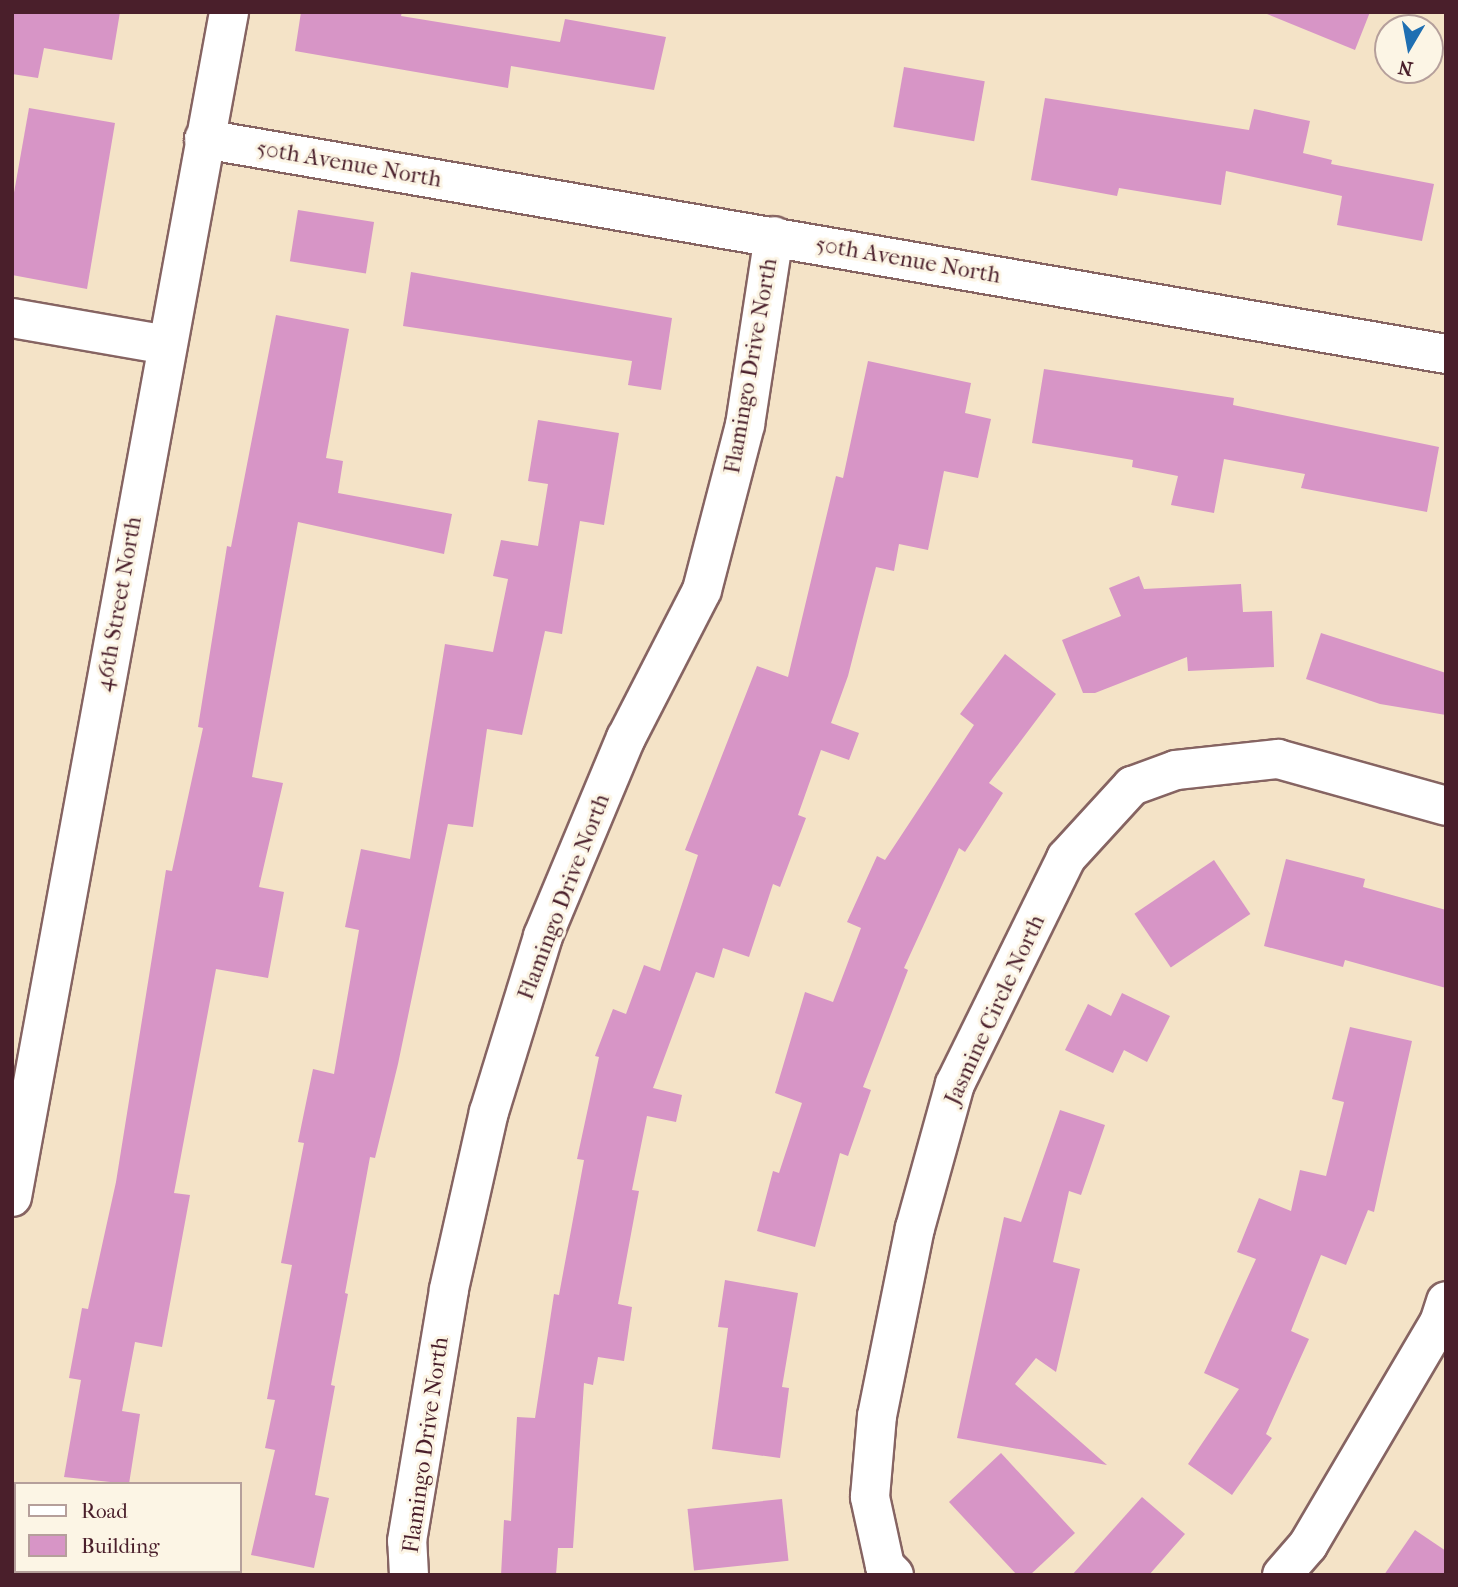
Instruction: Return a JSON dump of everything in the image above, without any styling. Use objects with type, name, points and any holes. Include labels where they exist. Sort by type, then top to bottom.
[{"type":"street","name":"46th Street North","points":[[12,1197],[229,12]]},
{"type":"street","name":"50th Avenue North","points":[[204,139],[1446,354]]},
{"type":"street","name":"Flamingo Drive North","points":[[410,1575],[407,1541],[449,1289],[489,1112],[543,936],[626,738],[702,590],[745,425],[774,236]]},
{"type":"street","points":[[12,318],[166,345]]},
{"type":"street","name":"Jasmine Circle North","points":[[894,1575],[885,1566],[870,1497],[877,1416],[915,1228],[955,1084],[1066,858],[1132,786],[1176,770],[1278,759],[1446,806]]},
{"type":"street","points":[[1282,1575],[1308,1545],[1443,1317]]},
{"type":"building","points":[[12,12],[120,12],[112,60],[44,48],[38,78],[12,74]]},
{"type":"building","points":[[301,12],[402,12],[401,16],[560,42],[565,19],[666,37],[654,90],[511,66],[508,88],[295,51]]},
{"type":"building","points":[[1262,12],[1370,12],[1355,50]]},
{"type":"building","points":[[904,67],[985,81],[974,141],[893,127]]},
{"type":"building","points":[[1045,98],[1249,130],[1254,109],[1310,121],[1303,153],[1332,160],[1331,164],[1434,184],[1422,241],[1337,225],[1342,196],[1226,171],[1221,205],[1119,188],[1117,196],[1031,180]]},
{"type":"building","points":[[29,108],[115,123],[87,289],[12,275],[12,204]]},
{"type":"building","points":[[298,210],[374,222],[366,273],[290,261]]},
{"type":"building","points":[[411,272],[672,318],[661,390],[628,385],[632,361],[403,326]]},
{"type":"building","points":[[276,315],[349,329],[326,458],[343,461],[338,493],[452,514],[444,554],[298,522],[252,777],[283,783],[259,887],[284,892],[268,978],[216,969],[174,1193],[190,1195],[162,1347],[135,1342],[122,1411],[140,1414],[129,1482],[64,1477],[81,1380],[69,1378],[82,1308],[88,1309],[116,1182],[166,870],[172,871],[203,728],[198,727],[227,546],[231,547]]},
{"type":"building","points":[[868,361],[971,383],[965,413],[991,419],[978,478],[944,471],[928,550],[899,544],[894,571],[876,567],[848,676],[831,723],[859,733],[849,760],[821,750],[798,815],[806,818],[780,887],[773,884],[749,957],[723,948],[714,978],[696,972],[653,1088],[682,1095],[676,1122],[647,1116],[632,1190],[639,1191],[618,1304],[632,1307],[624,1361],[598,1357],[593,1385],[584,1383],[573,1548],[558,1548],[556,1575],[501,1575],[504,1520],[511,1521],[517,1417],[535,1418],[554,1294],[559,1295],[584,1160],[577,1159],[599,1057],[595,1056],[613,1009],[626,1014],[644,965],[660,971],[698,855],[685,850],[757,666],[788,677],[836,476],[843,478]]},
{"type":"building","points":[[1044,369],[1234,398],[1233,405],[1439,447],[1427,512],[1301,488],[1305,474],[1224,459],[1214,513],[1171,505],[1178,476],[1132,467],[1133,460],[1032,443]]},
{"type":"building","points":[[538,420],[619,433],[604,525],[580,521],[562,634],[545,631],[522,735],[487,729],[473,827],[448,824],[398,1064],[375,1158],[370,1157],[345,1293],[348,1294],[331,1385],[335,1386],[315,1495],[329,1498],[314,1568],[251,1555],[275,1450],[265,1448],[275,1400],[267,1399],[292,1265],[281,1263],[304,1143],[298,1142],[313,1069],[334,1074],[359,930],[345,927],[361,849],[410,859],[445,644],[493,652],[508,579],[493,576],[501,540],[538,546],[548,484],[528,481]]},
{"type":"building","points":[[1139,576],[1144,589],[1241,584],[1243,612],[1272,611],[1274,667],[1188,671],[1187,657],[1095,693],[1083,693],[1062,640],[1121,616],[1109,588]]},
{"type":"building","points":[[1321,633],[1446,673],[1446,715],[1380,704],[1306,679]]},
{"type":"building","points":[[1005,654],[1056,694],[989,783],[1003,793],[965,852],[959,848],[904,968],[908,970],[863,1087],[871,1090],[848,1156],[840,1153],[815,1247],[757,1231],[773,1171],[779,1173],[802,1103],[775,1093],[805,992],[833,1002],[861,928],[847,922],[877,856],[885,860],[974,725],[960,714]]},
{"type":"building","points":[[1286,859],[1365,879],[1363,887],[1446,910],[1446,988],[1345,960],[1343,967],[1264,946]]},
{"type":"building","points":[[1214,860],[1250,914],[1171,968],[1134,914]]},
{"type":"building","points":[[1122,993],[1170,1016],[1147,1062],[1124,1050],[1113,1073],[1065,1050],[1088,1004],[1111,1016]]},
{"type":"building","points":[[1350,1027],[1412,1041],[1374,1212],[1368,1210],[1346,1265],[1321,1255],[1291,1331],[1309,1339],[1266,1434],[1272,1438],[1232,1495],[1188,1464],[1239,1389],[1204,1373],[1256,1259],[1237,1252],[1259,1198],[1291,1211],[1300,1170],[1326,1176],[1344,1102],[1332,1099]]},
{"type":"building","points":[[1060,1110],[1105,1125],[1081,1195],[1069,1191],[1053,1262],[1080,1269],[1056,1372],[1036,1358],[1015,1384],[1107,1465],[957,1438],[1004,1217],[1021,1222]]},
{"type":"building","points":[[725,1280],[798,1293],[782,1387],[789,1388],[780,1458],[712,1449],[728,1328],[718,1327]]},
{"type":"building","points":[[1001,1453],[1075,1533],[1030,1575],[1017,1575],[949,1502]]},
{"type":"building","points":[[1142,1497],[1185,1534],[1149,1575],[1072,1575]]},
{"type":"building","points":[[782,1499],[788,1561],[694,1571],[688,1509]]},
{"type":"building","points":[[1415,1530],[1446,1551],[1446,1575],[1384,1575]]}]
